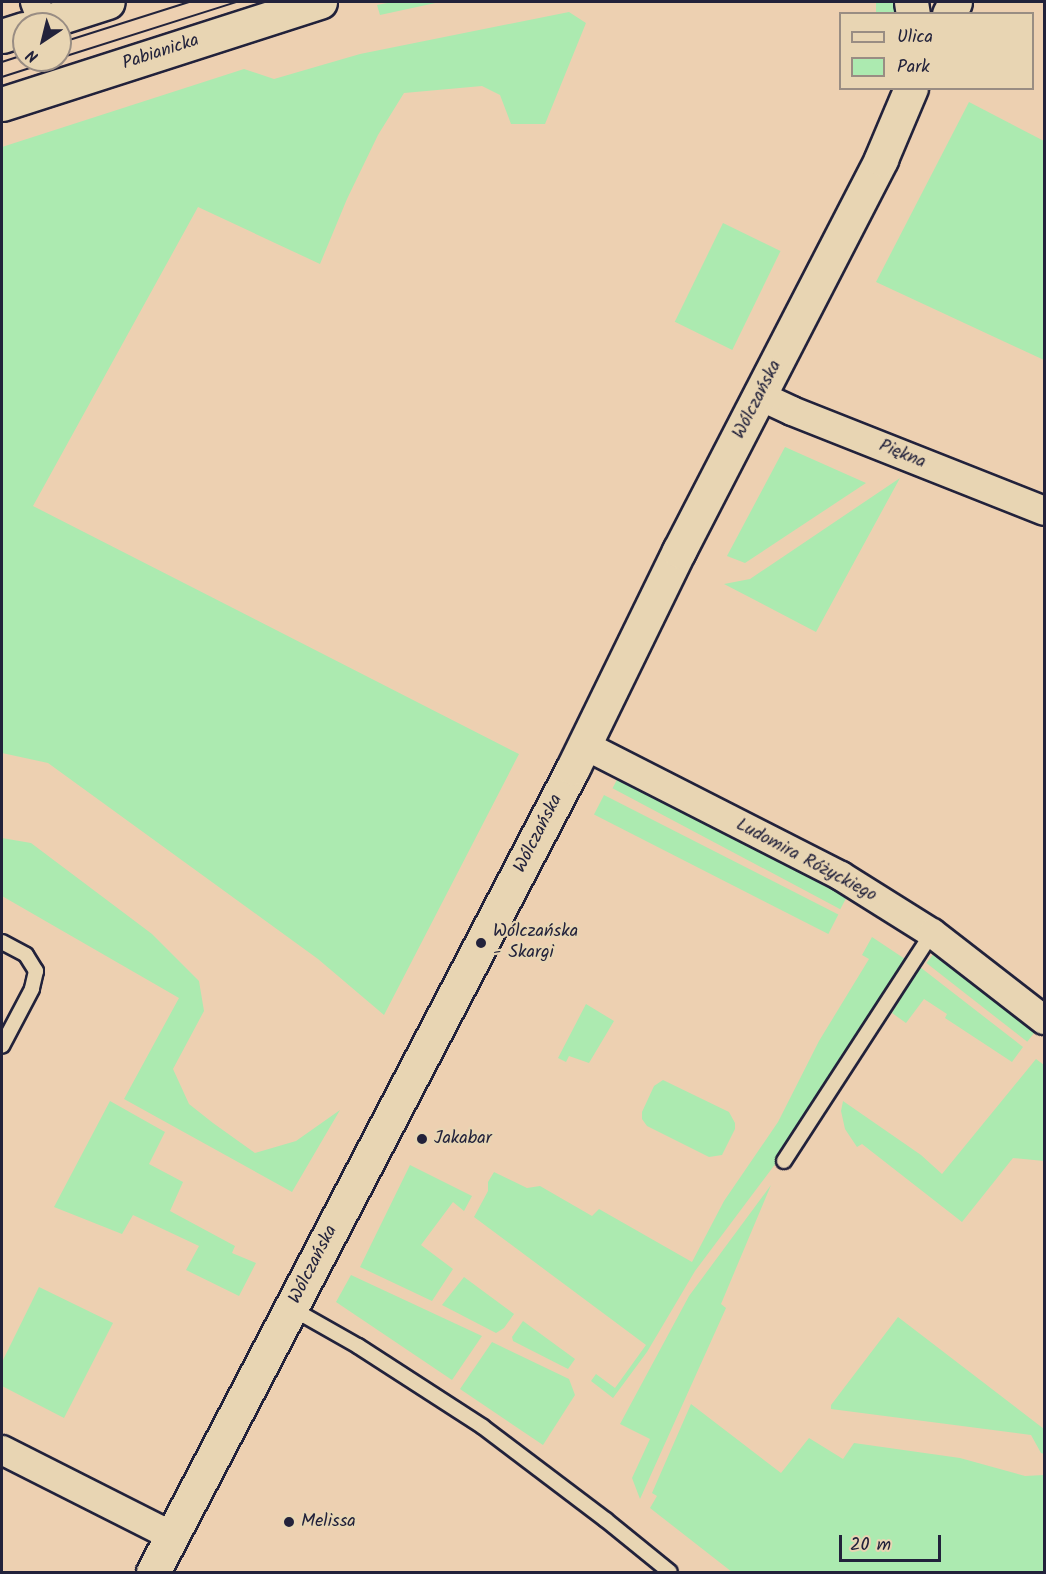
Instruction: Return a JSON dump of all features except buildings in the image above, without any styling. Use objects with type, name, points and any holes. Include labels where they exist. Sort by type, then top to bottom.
[{"type":"street","points":[[65,12],[108,2]]},
{"type":"street","name":"Pabianicka","points":[[2,104],[320,2]]},
{"type":"street","name":"Wólczańska","points":[[164,1561],[291,1308],[584,745],[680,551],[881,159],[908,91]]},
{"type":"street","name":"Piękna","points":[[760,396],[1044,512]]},
{"type":"street","name":"Ludomira Różyckiego","points":[[584,745],[841,876],[932,933],[1044,1020]]},
{"type":"street","points":[[2,1450],[164,1561]]},
{"type":"lane","points":[[784,1161],[932,933]]},
{"type":"lane","points":[[2,942],[26,956],[36,971],[32,989],[2,1046]]},
{"type":"lane","points":[[291,1308],[358,1346],[483,1426],[670,1572]]},
{"type":"green space","points":[[392,2],[440,2],[380,15],[377,5]]},
{"type":"green space","points":[[876,2],[898,2],[898,12],[876,12]]},
{"type":"green space","points":[[569,12],[586,23],[545,124],[511,124],[500,95],[482,86],[404,93],[378,135],[347,199],[320,264],[198,207],[33,506],[519,754],[384,1015],[318,959],[48,763],[2,753],[2,147],[244,69],[274,79],[360,54]]},
{"type":"green space","points":[[969,102],[1044,141],[1044,360],[876,282]]},
{"type":"green space","points":[[723,223],[781,251],[732,350],[675,322]]},
{"type":"green space","points":[[785,447],[866,483],[745,563],[727,556]]},
{"type":"green space","points":[[900,478],[816,632],[724,584],[750,579]]},
{"type":"green space","points":[[620,774],[848,895],[840,909],[612,788]]},
{"type":"green space","points":[[604,795],[838,914],[828,934],[594,815]]},
{"type":"green space","points":[[2,838],[31,843],[152,934],[199,981],[204,1011],[173,1069],[189,1104],[255,1153],[296,1141],[340,1110],[292,1192],[124,1099],[179,998],[2,896]]},
{"type":"green space","points":[[872,937],[905,959],[788,1147],[695,1271],[647,1352],[613,1398],[591,1381],[596,1374],[615,1388],[646,1345],[474,1217],[488,1191],[488,1182],[494,1172],[527,1188],[540,1186],[592,1216],[599,1209],[692,1262],[724,1201],[778,1122],[819,1041],[869,959],[862,955]]},
{"type":"green space","points":[[935,952],[1036,1031],[1027,1042],[926,963]]},
{"type":"green space","points":[[920,967],[1023,1047],[1012,1062],[945,1018],[947,1014],[924,999],[906,1023],[892,1013]]},
{"type":"green space","points":[[586,1004],[614,1021],[589,1063],[569,1056],[566,1062],[558,1058]]},
{"type":"green space","points":[[1036,1059],[1044,1065],[1044,1161],[1013,1158],[962,1222],[862,1144],[857,1147],[845,1129],[841,1111],[843,1101],[921,1155],[942,1174]]},
{"type":"green space","points":[[663,1080],[729,1112],[735,1123],[735,1129],[722,1155],[709,1157],[647,1126],[642,1119],[642,1112],[654,1086]]},
{"type":"green space","points":[[110,1101],[165,1132],[149,1164],[183,1182],[170,1211],[235,1246],[232,1253],[256,1263],[239,1296],[186,1270],[199,1246],[133,1215],[122,1234],[54,1207]]},
{"type":"green space","points":[[410,1165],[472,1196],[464,1211],[453,1202],[421,1245],[453,1269],[432,1301],[360,1267]]},
{"type":"green space","points":[[771,1185],[721,1304],[726,1308],[640,1499],[632,1478],[650,1439],[620,1424],[689,1296]]},
{"type":"green space","points":[[351,1275],[482,1336],[452,1380],[336,1302]]},
{"type":"green space","points":[[464,1277],[514,1314],[504,1328],[496,1333],[442,1305]]},
{"type":"green space","points":[[39,1287],[113,1323],[64,1418],[2,1386],[2,1362]]},
{"type":"green space","points":[[898,1317],[1044,1429],[1044,1454],[1041,1453],[1031,1435],[831,1409],[831,1405]]},
{"type":"green space","points":[[523,1321],[575,1359],[568,1369],[513,1341],[512,1337]]},
{"type":"green space","points":[[492,1342],[569,1379],[575,1395],[543,1445],[460,1389]]},
{"type":"green space","points":[[691,1404],[781,1473],[809,1438],[843,1459],[854,1443],[960,1458],[1025,1476],[1044,1475],[1044,1572],[732,1572],[650,1508],[657,1496],[652,1493]]},
{"type":"tram line","points":[[72,39],[189,2]]},
{"type":"tram line","points":[[72,54],[237,2]]},
{"type":"tram line","points":[[2,62],[12,59]]},
{"type":"tram line","points":[[2,77],[18,72]]},
{"type":"place","name":"Wólczańska - Skargi","points":[[481,943]]},
{"type":"place","name":"Jakabar","points":[[422,1139]]},
{"type":"place","name":"Melissa","points":[[289,1522]]}]
